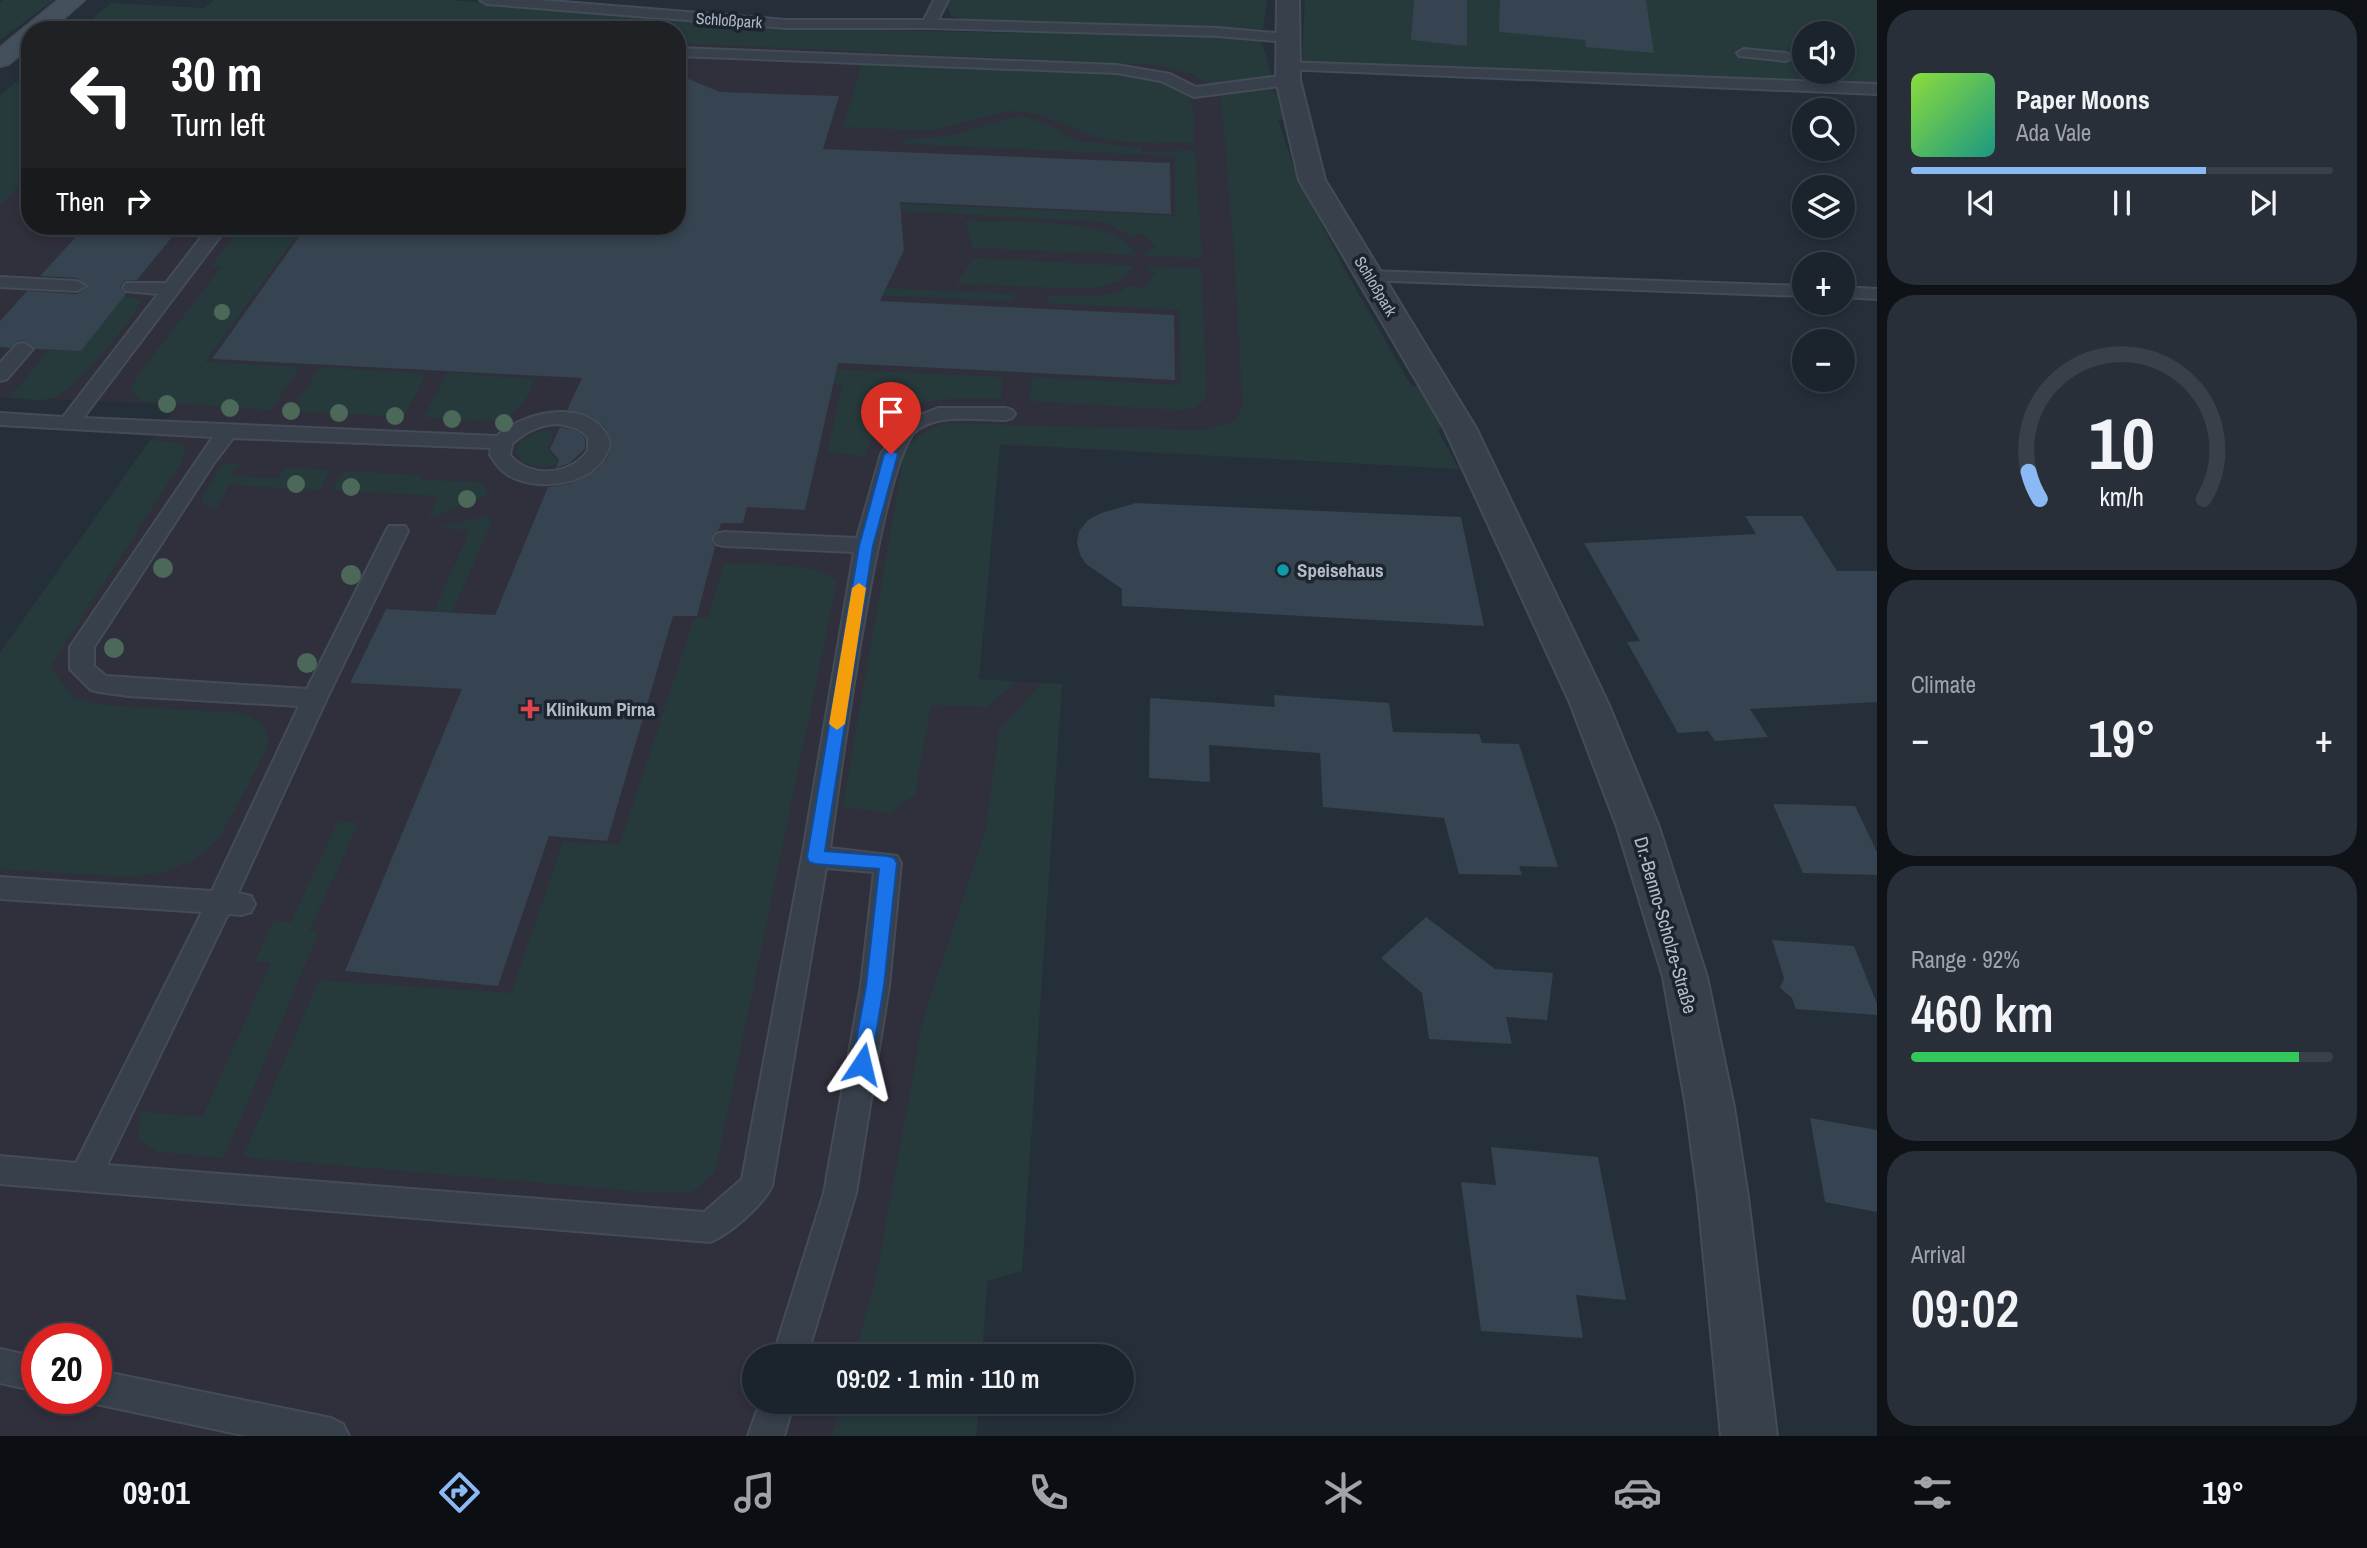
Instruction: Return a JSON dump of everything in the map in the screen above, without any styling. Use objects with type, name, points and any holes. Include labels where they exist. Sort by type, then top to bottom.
[{"type":"main road","points":[[47,21],[73,0]]},
{"type":"main road","points":[[0,59],[21,42]]},
{"type":"street","name":"Schloßpark","points":[[1288,0],[1289,73],[1312,180],[1460,428],[1504,522]]},
{"type":"street","name":"Dr.-Benno-Scholze-Straße","points":[[1504,522],[1589,703],[1638,827],[1685,977],[1716,1141],[1749,1436]]},
{"type":"lane","name":"Schloßpark","points":[[487,0],[786,24],[929,24],[1218,32],[1287,38]]},
{"type":"lane","points":[[929,24],[941,0]]},
{"type":"lane","points":[[686,52],[1117,69],[1165,77],[1194,92],[1289,73],[1552,78],[1877,89]]},
{"type":"lane","points":[[1744,52],[1786,57]]},
{"type":"lane","points":[[1550,61],[1552,78]]},
{"type":"lane","points":[[69,422],[212,235]]},
{"type":"lane","points":[[1370,276],[1792,291]]},
{"type":"lane","points":[[0,282],[77,286]]},
{"type":"lane","points":[[132,287],[171,289]]},
{"type":"lane","points":[[1855,293],[1877,294]]},
{"type":"lane","points":[[0,375],[23,349]]},
{"type":"lane","points":[[0,1170],[710,1227],[756,1186],[815,857],[866,546],[891,454],[908,426],[939,414],[1005,414]]},
{"type":"lane","points":[[0,419],[227,432],[502,442]]},
{"type":"lane","points":[[227,432],[82,647],[82,669],[99,684],[128,688],[315,698]]},
{"type":"lane","points":[[85,1178],[231,904],[315,698],[397,531]]},
{"type":"lane","points":[[724,540],[866,546]]},
{"type":"lane","points":[[794,1344],[840,1193],[875,986],[888,863],[815,857]]},
{"type":"lane","points":[[0,888],[231,904]]},
{"type":"lane","points":[[0,1366],[21,1371]]},
{"type":"lane","points":[[112,1390],[331,1436]]},
{"type":"lane","points":[[766,1436],[773,1414]]},
{"type":"shaded area","name":"Klinikum Pirna","points":[[168,6],[518,21],[486,21]]},
{"type":"shaded area","name":"Klinikum Pirna","points":[[686,28],[1265,53],[1277,95],[1284,98],[1278,120],[1297,178],[1350,279],[1459,469],[1000,445],[979,679],[1062,684],[1022,1271],[987,1281],[983,1344],[742,1344],[742,1414],[978,1414],[976,1436],[0,1436],[0,652],[150,440],[178,405],[0,397],[0,174],[21,153],[21,235],[686,235]]},
{"type":"green space","points":[[3,0],[54,0],[26,21],[21,21],[21,24],[0,40],[0,3]]},
{"type":"green space","points":[[214,0],[449,0],[783,28],[1215,37],[1262,42],[1273,81],[1216,88],[1191,74],[1156,65],[686,43],[686,21],[90,21],[111,3],[204,8]]},
{"type":"green space","points":[[950,0],[1267,0],[1263,29],[970,21],[951,16],[947,7]]},
{"type":"green space","points":[[1305,0],[1877,0],[1877,85],[1854,84],[1855,21],[1792,21],[1792,81],[1302,60]]},
{"type":"green space","points":[[862,62],[1126,72],[1158,79],[1186,92],[1193,110],[1194,143],[1117,141],[1046,117],[1008,111],[930,131],[843,127]]},
{"type":"green space","points":[[21,78],[21,184],[0,205],[0,95]]},
{"type":"green space","points":[[1266,88],[1284,98],[1288,117],[1278,120],[1297,178],[1350,279],[1411,385],[1429,391],[1446,421],[1438,431],[1459,469],[1000,444],[979,679],[1017,682],[986,707],[931,705],[915,795],[890,813],[843,807],[904,453],[918,435],[944,423],[1202,430],[1233,422],[1243,407],[1234,251],[1221,100],[1217,93]]},
{"type":"green space","points":[[1014,117],[1025,117],[1064,131],[1060,134],[1082,142],[1142,148],[1142,152],[1195,150],[1202,258],[1146,256],[1145,252],[1156,248],[1143,234],[1131,236],[1105,222],[884,210],[887,203],[1175,216],[1175,156],[903,144],[904,139],[948,136]]},
{"type":"green space","points":[[965,221],[1032,222],[1086,227],[1109,233],[1126,242],[1135,255],[973,248]]},
{"type":"green space","points":[[234,235],[297,235],[205,362],[300,367],[271,410],[140,401],[131,390],[136,378],[221,267],[211,266]]},
{"type":"green space","points":[[974,258],[1134,266],[1121,281],[1090,289],[956,284]]},
{"type":"green space","points":[[1148,267],[1201,268],[1207,395],[1202,403],[1179,410],[1029,401],[1033,377],[1181,385],[1179,310],[1046,303],[1049,295],[1092,296],[1113,293],[1132,285],[1144,288],[1156,273],[1147,270]]},
{"type":"green space","points":[[867,287],[1014,294],[1015,301],[865,295]]},
{"type":"green space","points":[[124,296],[142,300],[116,338],[75,383],[54,398],[10,398],[49,350],[81,351]]},
{"type":"green space","points":[[320,367],[426,374],[404,417],[291,411]]},
{"type":"green space","points":[[830,369],[1002,377],[1001,399],[960,398],[921,404],[888,421],[875,436],[865,456],[827,452],[843,384],[828,382]]},
{"type":"green space","points":[[447,373],[535,379],[519,408],[499,419],[474,421],[424,417]]},
{"type":"green space","points":[[555,430],[547,449],[561,464],[542,467],[530,465],[520,459],[516,453],[521,442],[536,433]]},
{"type":"green space","points":[[150,440],[173,442],[186,447],[181,463],[50,667],[74,698],[103,705],[242,713],[263,723],[269,740],[264,755],[219,839],[195,859],[166,872],[129,877],[0,869],[0,653]]},
{"type":"green space","points":[[222,464],[238,464],[231,476],[278,478],[285,467],[330,470],[320,490],[229,485],[217,509],[204,504],[201,499]]},
{"type":"green space","points":[[343,471],[422,475],[421,480],[480,482],[487,488],[486,496],[428,519],[438,496],[332,490]]},
{"type":"green space","points":[[489,517],[491,524],[448,621],[430,620],[470,530],[438,528]]},
{"type":"green space","points":[[724,563],[800,567],[815,570],[837,581],[715,1173],[692,1192],[656,1193],[243,1157],[319,980],[511,993],[563,842],[620,844],[694,618],[708,618]]},
{"type":"green space","points":[[1042,683],[1062,684],[1022,1271],[987,1281],[983,1344],[857,1344],[875,1283],[924,1016],[986,829],[999,730]]},
{"type":"green space","points":[[338,821],[359,822],[309,931],[319,932],[224,1158],[157,1152],[138,1138],[140,1112],[203,1116],[271,963],[255,961],[273,921],[291,922]]},
{"type":"green space","points":[[838,1414],[978,1414],[976,1436],[832,1436]]},
{"type":"building","points":[[1414,0],[1467,0],[1467,46],[1411,40]]},
{"type":"building","points":[[1500,0],[1646,0],[1654,53],[1586,47],[1585,40],[1499,32]]},
{"type":"building","points":[[686,78],[720,92],[839,96],[823,149],[1170,163],[1171,214],[900,202],[904,250],[880,301],[1174,315],[1175,380],[838,363],[805,510],[747,507],[743,523],[721,523],[719,530],[714,533],[711,540],[715,547],[697,616],[673,616],[607,841],[549,836],[498,986],[345,971],[462,689],[350,683],[386,609],[495,615],[548,487],[569,484],[597,470],[608,457],[612,441],[604,426],[591,416],[567,410],[582,378],[212,359],[300,235],[686,235]]},
{"type":"building","points":[[78,235],[174,235],[137,280],[124,281],[120,287],[126,294],[81,351],[35,349],[22,340],[10,348],[0,347],[0,321],[27,291],[77,294],[88,287],[77,278],[40,276]]},
{"type":"building","points":[[560,427],[577,431],[585,438],[585,449],[570,463],[556,468],[559,460],[550,449]]},
{"type":"building","name":"Speisehaus","points":[[1136,503],[1461,517],[1484,626],[1122,606],[1122,589],[1086,564],[1080,555],[1077,542],[1079,531],[1088,520],[1101,513]]},
{"type":"building","points":[[1745,516],[1802,516],[1837,571],[1877,571],[1877,702],[1750,709],[1768,737],[1715,741],[1708,731],[1678,733],[1627,642],[1640,641],[1584,543],[1756,534]]},
{"type":"building","points":[[1274,695],[1389,703],[1393,732],[1479,734],[1482,743],[1519,744],[1558,867],[1519,866],[1522,875],[1459,874],[1444,818],[1323,807],[1320,753],[1209,745],[1210,782],[1149,778],[1150,698],[1275,707]]},
{"type":"building","points":[[1773,804],[1855,806],[1877,852],[1877,875],[1803,873]]},
{"type":"building","points":[[1426,917],[1495,969],[1553,973],[1547,1020],[1506,1017],[1512,1044],[1429,1039],[1422,993],[1381,958]]},
{"type":"building","points":[[1772,940],[1854,946],[1877,1004],[1877,1015],[1796,1009],[1792,998],[1780,988],[1784,978]]},
{"type":"building","points":[[1810,1118],[1877,1130],[1877,1212],[1825,1202]]},
{"type":"building","points":[[1491,1147],[1598,1157],[1626,1300],[1576,1295],[1583,1338],[1481,1331],[1461,1182],[1496,1185]]},
{"type":"slow traffic","points":[[837,724],[859,588]]},
{"type":"place","name":"Speisehaus","points":[[1283,570]]},
{"type":"place","name":"Klinikum Pirna","points":[[530,709]]},
{"type":"route","points":[[862,1064],[875,986],[888,863],[815,857],[866,546],[891,454]]}]
